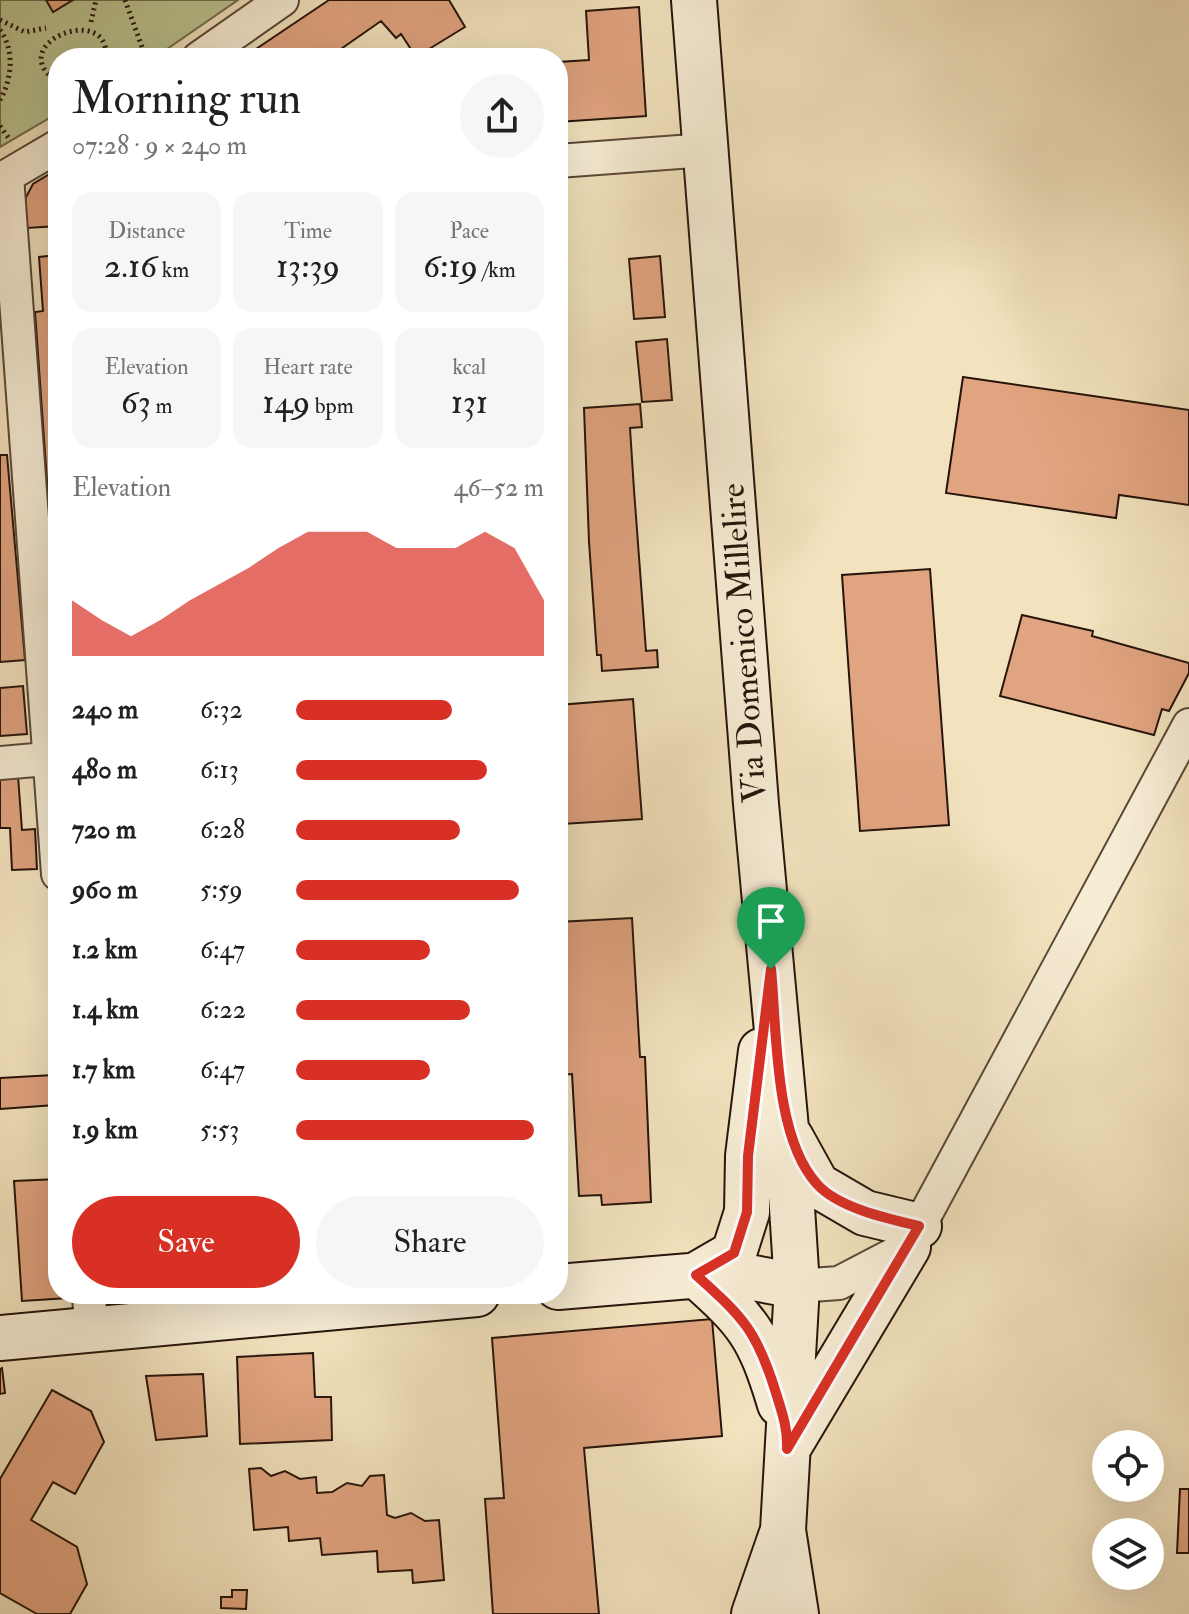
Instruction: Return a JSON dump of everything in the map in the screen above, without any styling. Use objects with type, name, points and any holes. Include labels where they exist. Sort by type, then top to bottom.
[{"type":"main road","name":"Via Domenico Millelire","points":[[694,0],[797,1286],[783,1530]]},
{"type":"main road","points":[[696,1275],[734,1253],[747,1212],[748,1156],[771,969]]},
{"type":"main road","points":[[786,1129],[817,1185],[913,1236],[788,1440]]},
{"type":"main road","points":[[568,1286],[726,1273],[797,1286]]},
{"type":"main road","points":[[696,1275],[735,1310],[756,1337],[788,1440]]},
{"type":"main road","points":[[0,1338],[90,1312],[241,1304]]},
{"type":"main road","points":[[754,1614],[783,1530]]},
{"type":"main road","points":[[783,1530],[796,1614]]},
{"type":"street","points":[[213,48],[282,0]]},
{"type":"street","points":[[568,160],[706,150]]},
{"type":"street","points":[[48,152],[3,178],[48,691]]},
{"type":"street","points":[[797,1286],[839,1283],[913,1236],[1189,725]]},
{"type":"street","points":[[0,763],[48,759]]},
{"type":"path","points":[[91,22],[96,0]]},
{"type":"path","points":[[125,0],[142,48]]},
{"type":"path","points":[[80,17],[91,22],[104,39],[105,48]]},
{"type":"path","points":[[0,20],[25,32],[46,28]]},
{"type":"path","points":[[48,75],[38,60],[39,41],[46,28],[56,20]]},
{"type":"path","points":[[0,30],[12,66],[7,88],[0,100]]},
{"type":"green space","points":[[0,0],[238,0],[168,48],[48,48],[48,119],[0,147]]},
{"type":"building","points":[[46,0],[73,0],[53,12]]},
{"type":"building","points":[[329,0],[449,0],[465,27],[431,48],[410,48],[401,34],[396,38],[381,21],[342,48],[257,48]]},
{"type":"building","points":[[639,7],[646,116],[568,121],[568,61],[589,60],[586,11]]},
{"type":"building","points":[[48,175],[48,227],[27,228],[25,199],[33,184]]},
{"type":"building","points":[[48,256],[48,495],[35,312],[43,311],[39,257]]},
{"type":"building","points":[[660,256],[665,317],[634,319],[629,259]]},
{"type":"building","points":[[667,339],[672,400],[642,402],[636,342]]},
{"type":"building","points":[[963,377],[1189,410],[1189,505],[1119,495],[1116,518],[946,493]]},
{"type":"building","points":[[640,404],[642,427],[630,428],[634,490],[646,651],[657,650],[658,667],[602,671],[601,655],[597,655],[589,542],[584,408]]},
{"type":"building","points":[[0,455],[7,455],[25,660],[0,662]]},
{"type":"building","points":[[930,569],[949,825],[860,831],[842,575]]},
{"type":"building","points":[[1022,615],[1093,631],[1092,636],[1189,663],[1189,673],[1169,711],[1162,709],[1154,735],[1000,696]]},
{"type":"building","points":[[23,686],[27,734],[0,736],[0,688]]},
{"type":"building","points":[[633,699],[642,819],[568,824],[568,704]]},
{"type":"building","points":[[18,776],[22,830],[35,829],[37,869],[12,870],[10,828],[0,828],[0,777]]},
{"type":"building","points":[[632,918],[640,1057],[645,1057],[651,1202],[602,1205],[601,1195],[579,1196],[572,1074],[568,1074],[568,921]]},
{"type":"building","points":[[48,1075],[48,1106],[0,1109],[0,1078]]},
{"type":"building","points":[[48,1179],[48,1299],[22,1301],[14,1181]]},
{"type":"building","points":[[712,1319],[722,1436],[584,1448],[599,1614],[493,1614],[485,1499],[504,1498],[492,1338]]},
{"type":"building","points":[[313,1353],[315,1397],[331,1397],[332,1440],[240,1444],[237,1357]]},
{"type":"building","points":[[0,1369],[5,1393],[0,1394]]},
{"type":"building","points":[[203,1374],[207,1436],[156,1440],[146,1376]]},
{"type":"building","points":[[52,1390],[91,1411],[104,1442],[75,1494],[53,1482],[31,1520],[77,1547],[87,1584],[70,1614],[37,1614],[0,1593],[0,1479]]},
{"type":"building","points":[[261,1468],[271,1476],[285,1471],[300,1479],[316,1477],[317,1493],[332,1492],[347,1483],[362,1486],[370,1476],[384,1475],[387,1515],[395,1518],[411,1513],[425,1521],[439,1520],[444,1580],[413,1583],[412,1570],[378,1572],[377,1551],[322,1555],[320,1538],[289,1541],[288,1527],[254,1530],[249,1469]]},
{"type":"building","points":[[1180,1489],[1189,1489],[1189,1553],[1177,1553]]},
{"type":"building","points":[[232,1590],[247,1590],[246,1609],[221,1608],[221,1597],[232,1597]]},
{"type":"route","points":[[771,969],[786,1129],[817,1185],[865,1213],[919,1226],[787,1449],[788,1432],[763,1350],[735,1310],[696,1275],[734,1253],[747,1212],[748,1156],[771,969]]}]
